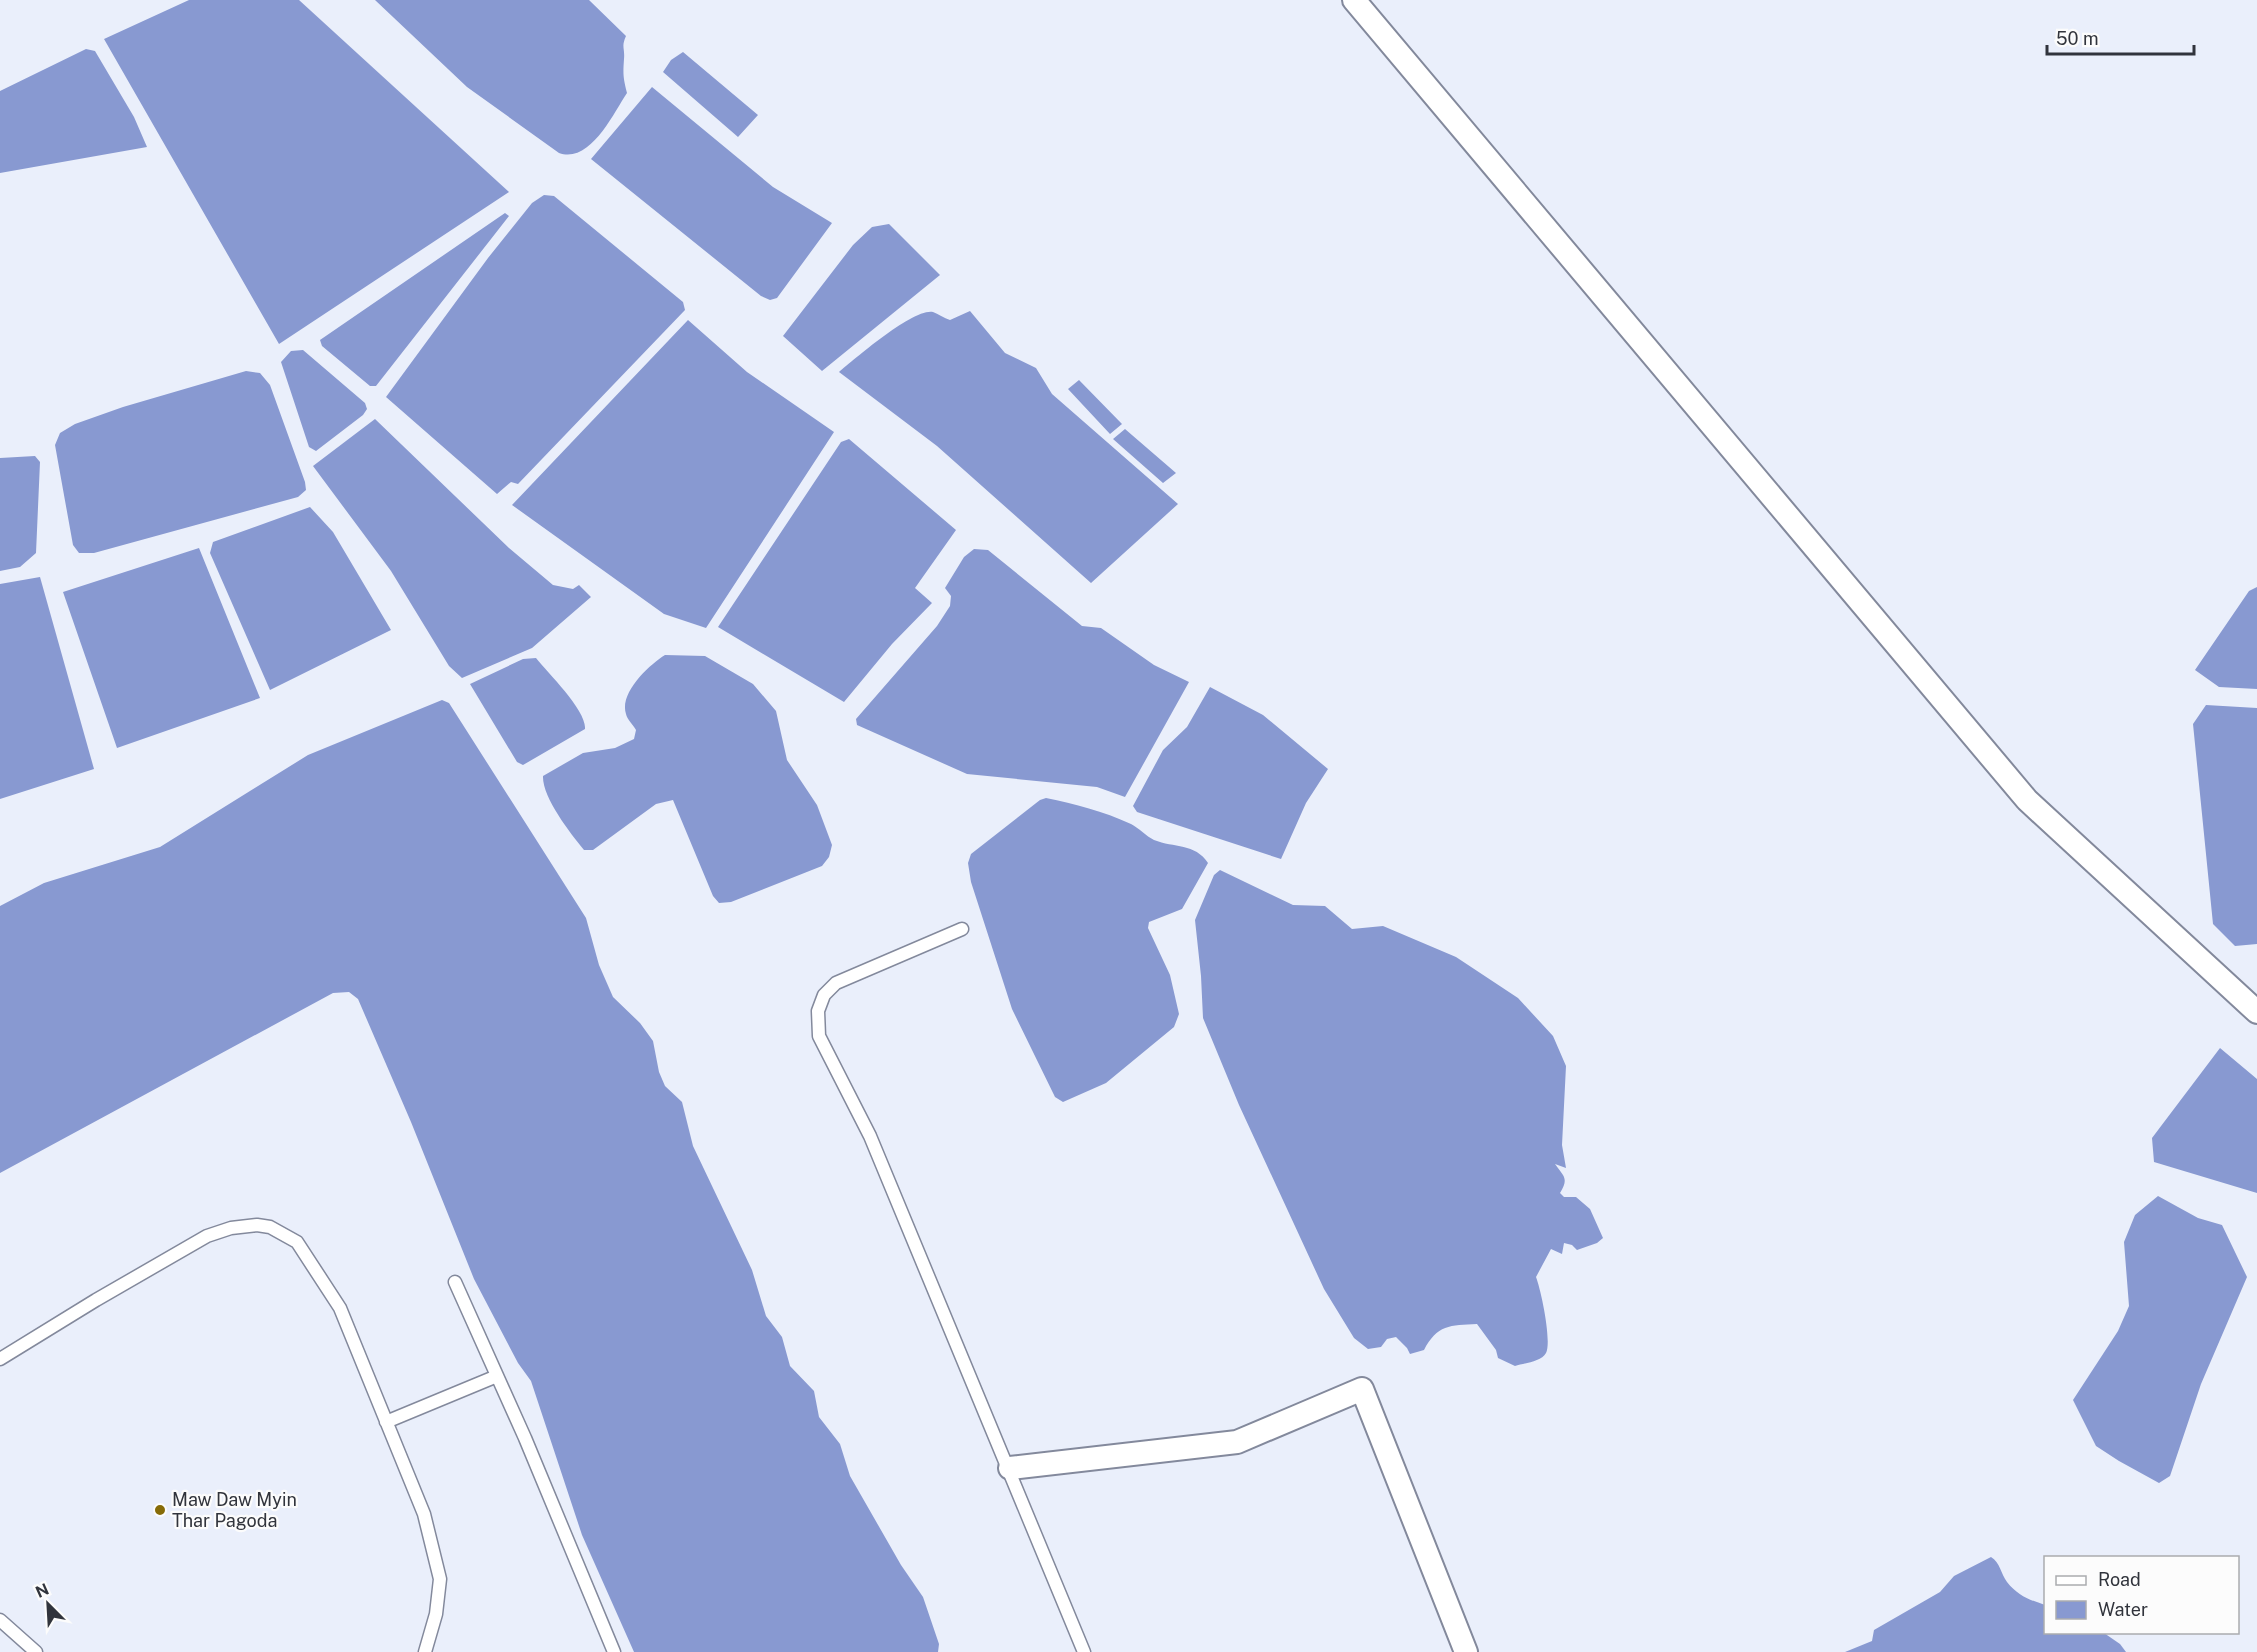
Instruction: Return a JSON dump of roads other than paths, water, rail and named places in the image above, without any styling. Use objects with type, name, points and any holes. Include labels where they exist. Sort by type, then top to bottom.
[{"type":"street","points":[[1354,0],[2027,800],[2257,1012]]},
{"type":"street","points":[[1010,1468],[1237,1442],[1362,1389],[1466,1652]]},
{"type":"lane","points":[[962,929],[836,983],[824,995],[818,1011],[819,1036],[870,1136],[1010,1468],[1084,1652]]},
{"type":"lane","points":[[0,1359],[207,1236],[231,1228],[263,1226],[284,1233],[297,1242],[340,1308],[424,1514],[440,1579],[436,1614],[425,1652]]},
{"type":"lane","points":[[455,1282],[614,1652]]},
{"type":"lane","points":[[387,1422],[497,1376]]},
{"type":"lane","points":[[0,1620],[36,1652]]},
{"type":"water","points":[[189,0],[299,0],[509,192],[279,344],[104,39]]},
{"type":"water","points":[[375,0],[589,0],[626,36],[623,45],[623,72],[627,93],[608,124],[590,144],[581,151],[570,154],[559,153],[467,87]]},
{"type":"water","points":[[86,49],[95,51],[134,117],[147,147],[0,173],[0,91]]},
{"type":"water","points":[[683,52],[758,115],[738,137],[663,72],[671,60]]},
{"type":"water","points":[[652,87],[773,187],[832,223],[777,298],[770,300],[761,296],[591,159]]},
{"type":"water","points":[[544,195],[554,196],[683,302],[685,310],[518,484],[511,482],[497,494],[386,397],[488,258],[532,203]]},
{"type":"water","points":[[505,213],[509,216],[376,386],[370,386],[322,346],[320,340]]},
{"type":"water","points":[[889,224],[940,275],[822,371],[783,336],[853,245],[872,227]]},
{"type":"water","points":[[970,311],[1005,353],[1036,368],[1052,394],[1178,504],[1091,583],[937,446],[839,372],[912,318],[933,312],[950,320]]},
{"type":"water","points":[[688,320],[747,372],[834,432],[706,628],[664,614],[512,505]]},
{"type":"water","points":[[303,350],[365,403],[367,409],[363,415],[316,451],[309,447],[281,362],[291,351]]},
{"type":"water","points":[[246,371],[260,373],[270,385],[306,490],[298,497],[94,553],[79,553],[73,545],[55,445],[60,433],[75,424],[123,407]]},
{"type":"water","points":[[1079,380],[1122,424],[1110,434],[1068,389]]},
{"type":"water","points":[[375,419],[509,548],[553,585],[573,589],[579,585],[591,597],[532,648],[462,678],[449,666],[391,571],[313,466]]},
{"type":"water","points":[[1125,429],[1176,473],[1163,483],[1113,439]]},
{"type":"water","points":[[849,439],[956,530],[915,588],[932,603],[892,644],[844,702],[718,627],[841,442]]},
{"type":"water","points":[[35,456],[40,462],[36,553],[20,567],[0,571],[0,458]]},
{"type":"water","points":[[310,507],[333,532],[391,630],[270,690],[210,553],[213,542]]},
{"type":"water","points":[[199,548],[260,698],[117,748],[63,592]]},
{"type":"water","points":[[974,549],[988,550],[1082,626],[1101,628],[1154,665],[1189,682],[1125,797],[1097,787],[967,774],[857,725],[856,719],[937,626],[950,606],[951,596],[945,588],[964,557]]},
{"type":"water","points":[[40,577],[94,769],[0,799],[0,584]]},
{"type":"water","points":[[2257,587],[2257,689],[2219,687],[2195,670],[2249,591]]},
{"type":"water","points":[[665,655],[705,656],[753,684],[776,711],[787,760],[817,805],[832,845],[829,857],[822,866],[731,902],[719,903],[713,896],[673,800],[656,804],[593,850],[584,850],[572,834],[547,794],[543,776],[583,753],[615,748],[634,739],[636,730],[626,714],[627,697],[637,680],[651,665]]},
{"type":"water","points":[[536,658],[574,703],[584,721],[585,729],[523,765],[517,762],[470,684],[523,659]]},
{"type":"water","points":[[1210,687],[1263,715],[1328,769],[1306,803],[1281,859],[1137,812],[1133,806],[1163,750],[1187,727]]},
{"type":"water","points":[[442,700],[449,703],[586,918],[599,965],[613,997],[640,1023],[653,1041],[659,1072],[665,1086],[682,1102],[693,1146],[752,1270],[766,1316],[782,1337],[790,1366],[814,1391],[819,1417],[840,1444],[850,1476],[901,1565],[923,1597],[939,1644],[938,1652],[634,1652],[582,1535],[531,1381],[518,1363],[474,1279],[411,1122],[358,999],[349,992],[333,993],[0,1173],[0,906],[44,883],[160,847],[308,755]]},
{"type":"water","points":[[2206,705],[2257,708],[2257,944],[2235,946],[2213,924],[2193,724]]},
{"type":"water","points":[[1046,798],[1089,808],[1120,819],[1154,840],[1197,852],[1208,863],[1182,909],[1149,922],[1148,928],[1170,975],[1179,1014],[1174,1027],[1106,1083],[1063,1102],[1055,1097],[1012,1009],[971,882],[968,863],[971,854],[1040,800]]},
{"type":"water","points":[[1220,870],[1293,905],[1325,906],[1352,929],[1383,926],[1456,957],[1518,998],[1553,1036],[1566,1066],[1562,1145],[1566,1168],[1555,1164],[1565,1181],[1560,1193],[1564,1197],[1576,1197],[1590,1209],[1603,1238],[1597,1243],[1577,1250],[1572,1245],[1564,1243],[1562,1254],[1551,1249],[1536,1277],[1547,1327],[1548,1338],[1544,1356],[1515,1366],[1498,1358],[1496,1350],[1477,1324],[1445,1328],[1434,1336],[1424,1350],[1410,1354],[1396,1337],[1387,1339],[1381,1347],[1368,1349],[1354,1338],[1324,1289],[1239,1105],[1203,1018],[1195,920],[1214,875]]},
{"type":"water","points":[[2220,1048],[2257,1079],[2257,1193],[2154,1162],[2152,1138]]},
{"type":"water","points":[[2158,1196],[2198,1218],[2222,1225],[2247,1277],[2201,1384],[2170,1476],[2159,1483],[2096,1446],[2073,1400],[2118,1331],[2129,1306],[2124,1242],[2135,1215]]},
{"type":"water","points":[[1991,1557],[2015,1591],[2044,1605],[2044,1634],[2105,1634],[2120,1644],[2126,1652],[1845,1652],[1872,1641],[1874,1630],[1940,1592],[1954,1576]]},
{"type":"place","name":"Maw Daw Myin Thar Pagoda","points":[[160,1510]]}]
